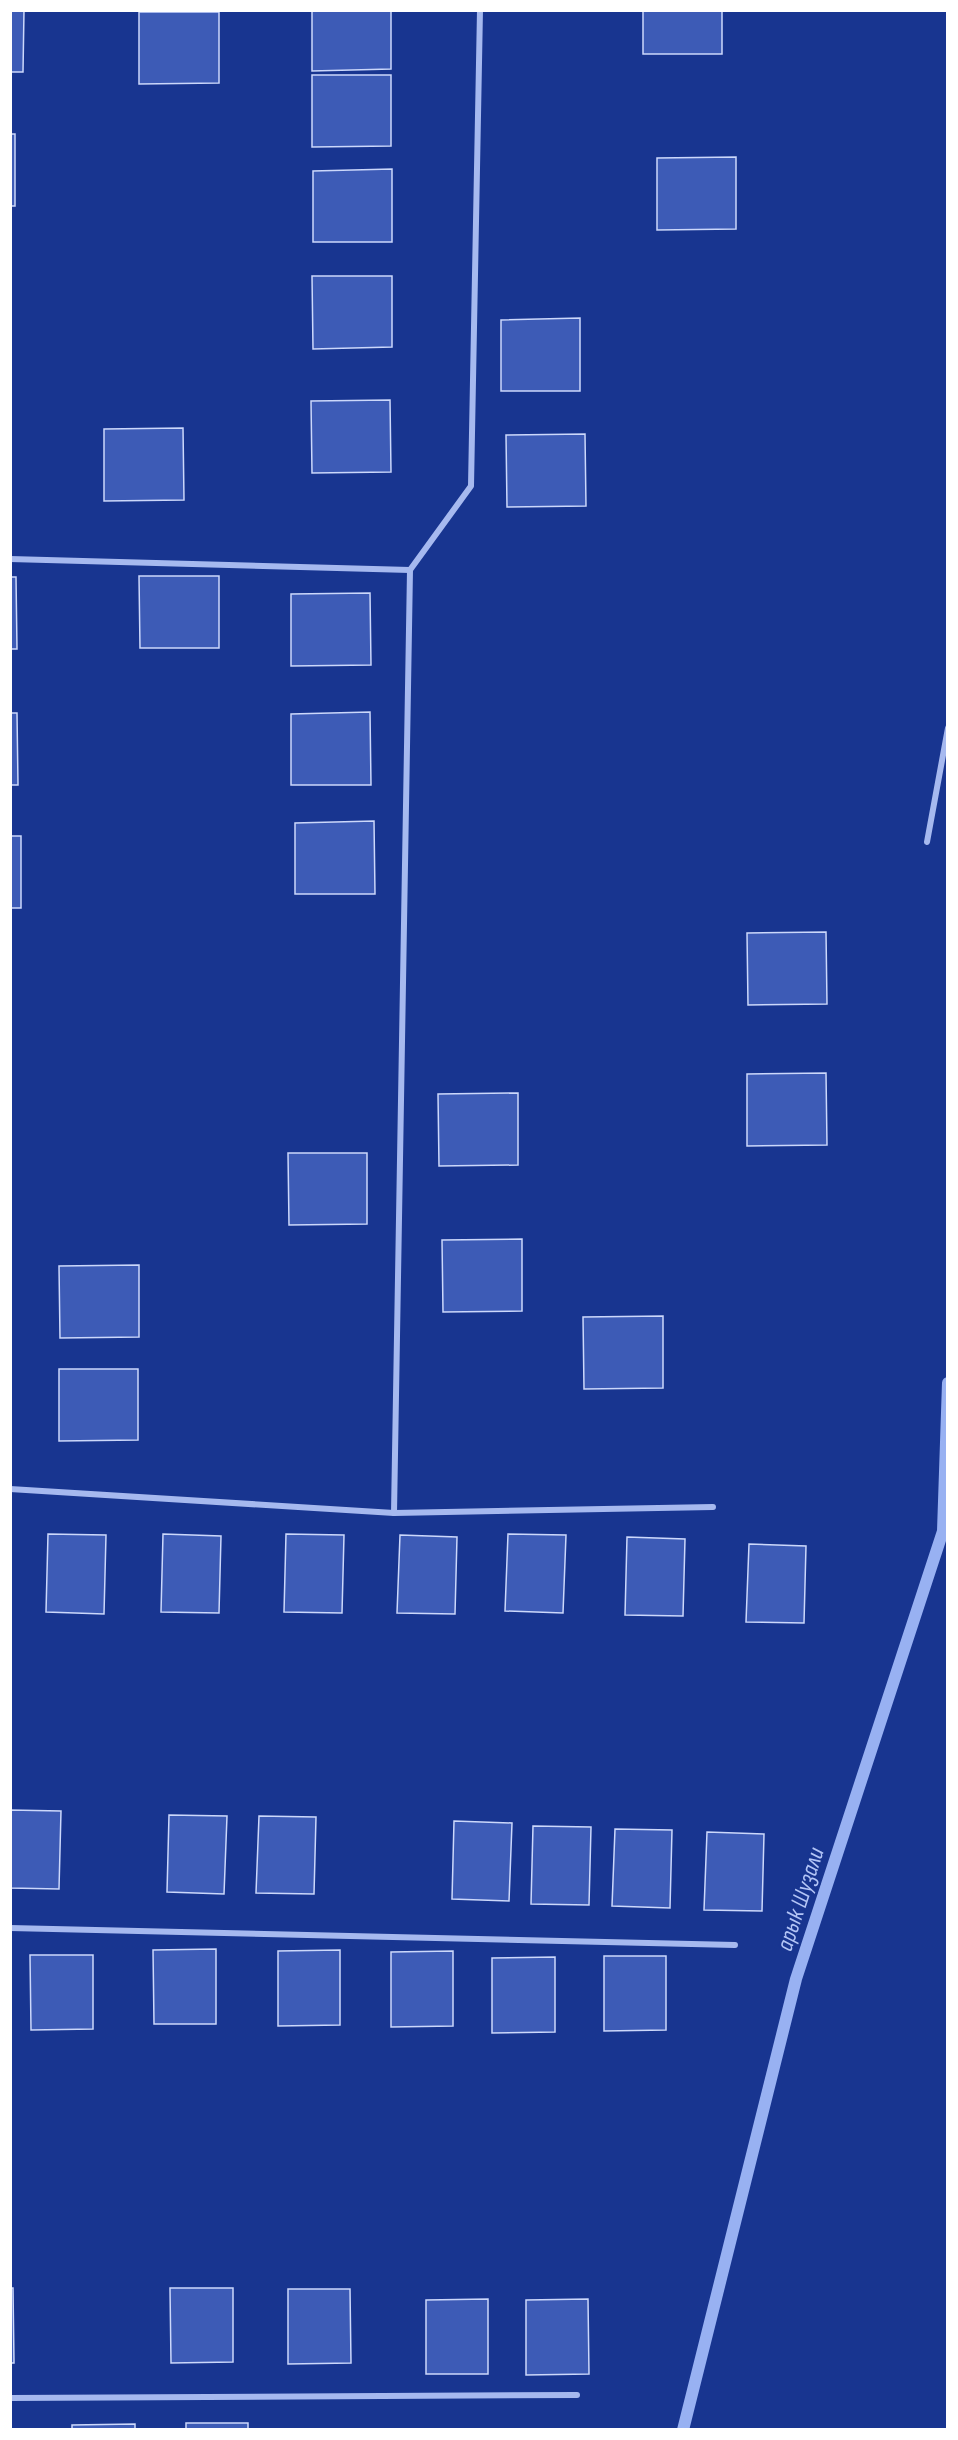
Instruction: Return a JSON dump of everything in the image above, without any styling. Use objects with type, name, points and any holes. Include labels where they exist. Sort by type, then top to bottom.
[{"type":"street","points":[[394,1513],[410,570],[471,486],[480,10]]},
{"type":"street","points":[[10,559],[410,570]]},
{"type":"street","points":[[927,842],[948,728]]},
{"type":"street","points":[[10,1489],[394,1513],[713,1507]]},
{"type":"street","points":[[10,1928],[735,1945]]},
{"type":"street","points":[[10,2398],[577,2395]]},
{"type":"building","points":[[10,10],[24,10],[23,72],[10,72]]},
{"type":"building","points":[[312,10],[391,10],[391,69],[312,71]]},
{"type":"building","points":[[643,10],[722,10],[722,54],[643,54]]},
{"type":"building","points":[[139,12],[219,12],[219,83],[139,84]]},
{"type":"building","points":[[312,75],[391,75],[391,146],[312,147]]},
{"type":"building","points":[[10,134],[15,134],[15,206],[10,206]]},
{"type":"building","points":[[736,157],[736,229],[657,230],[657,158]]},
{"type":"building","points":[[392,169],[392,242],[313,242],[313,171]]},
{"type":"building","points":[[312,276],[392,276],[392,347],[313,349]]},
{"type":"building","points":[[580,318],[580,391],[501,391],[501,320]]},
{"type":"building","points":[[390,400],[391,472],[312,473],[311,401]]},
{"type":"building","points":[[183,428],[184,500],[104,501],[104,429]]},
{"type":"building","points":[[585,434],[586,506],[507,507],[506,435]]},
{"type":"building","points":[[139,576],[219,576],[219,648],[140,648]]},
{"type":"building","points":[[10,577],[16,577],[17,649],[10,649]]},
{"type":"building","points":[[370,593],[371,665],[291,666],[291,594]]},
{"type":"building","points":[[370,712],[371,785],[291,785],[291,714]]},
{"type":"building","points":[[10,713],[17,713],[18,785],[10,785]]},
{"type":"building","points":[[374,821],[375,894],[295,894],[295,823]]},
{"type":"building","points":[[10,836],[21,836],[21,908],[10,908]]},
{"type":"building","points":[[826,932],[827,1004],[748,1005],[747,933]]},
{"type":"building","points":[[826,1073],[827,1145],[747,1146],[747,1074]]},
{"type":"building","points":[[518,1093],[518,1165],[439,1166],[438,1094]]},
{"type":"building","points":[[288,1153],[367,1153],[367,1224],[289,1225]]},
{"type":"building","points":[[522,1239],[522,1311],[443,1312],[442,1240]]},
{"type":"building","points":[[139,1265],[139,1337],[60,1338],[59,1266]]},
{"type":"building","points":[[663,1316],[663,1388],[584,1389],[583,1317]]},
{"type":"building","points":[[59,1369],[138,1369],[138,1440],[59,1441]]},
{"type":"building","points":[[48,1534],[106,1535],[104,1614],[46,1612]]},
{"type":"building","points":[[163,1534],[221,1536],[219,1613],[161,1612]]},
{"type":"building","points":[[286,1534],[344,1535],[342,1613],[284,1612]]},
{"type":"building","points":[[508,1534],[566,1535],[563,1613],[505,1611]]},
{"type":"building","points":[[400,1535],[457,1537],[455,1614],[397,1613]]},
{"type":"building","points":[[627,1537],[685,1539],[683,1616],[625,1615]]},
{"type":"building","points":[[749,1544],[806,1546],[804,1623],[746,1622]]},
{"type":"building","points":[[10,1810],[61,1811],[59,1889],[10,1888]]},
{"type":"building","points":[[169,1815],[227,1816],[224,1894],[167,1892]]},
{"type":"building","points":[[259,1816],[316,1817],[314,1894],[256,1893]]},
{"type":"building","points":[[454,1821],[512,1823],[509,1901],[452,1899]]},
{"type":"building","points":[[533,1826],[591,1827],[589,1905],[531,1904]]},
{"type":"building","points":[[615,1829],[672,1830],[670,1908],[612,1906]]},
{"type":"building","points":[[707,1832],[764,1834],[762,1911],[704,1910]]},
{"type":"building","points":[[216,1949],[216,2024],[154,2024],[153,1950]]},
{"type":"building","points":[[340,1950],[340,2025],[278,2026],[278,1951]]},
{"type":"building","points":[[453,1951],[453,2026],[391,2027],[391,1952]]},
{"type":"building","points":[[30,1955],[93,1955],[93,2029],[31,2030]]},
{"type":"building","points":[[604,1956],[666,1956],[666,2030],[604,2031]]},
{"type":"building","points":[[555,1957],[555,2032],[492,2033],[492,1958]]},
{"type":"building","points":[[10,2288],[13,2288],[14,2363],[10,2363]]},
{"type":"building","points":[[170,2288],[233,2288],[233,2362],[171,2363]]},
{"type":"building","points":[[288,2289],[350,2289],[351,2363],[288,2364]]},
{"type":"building","points":[[488,2299],[488,2374],[426,2374],[426,2300]]},
{"type":"building","points":[[588,2299],[589,2374],[526,2375],[526,2300]]},
{"type":"building","points":[[186,2423],[248,2423],[248,2430],[186,2430]]},
{"type":"building","points":[[135,2424],[135,2430],[72,2430],[72,2425]]},
{"type":"waterway","name":"арык Шузали","points":[[683,2430],[796,1979],[943,1531],[948,1383]]}]
